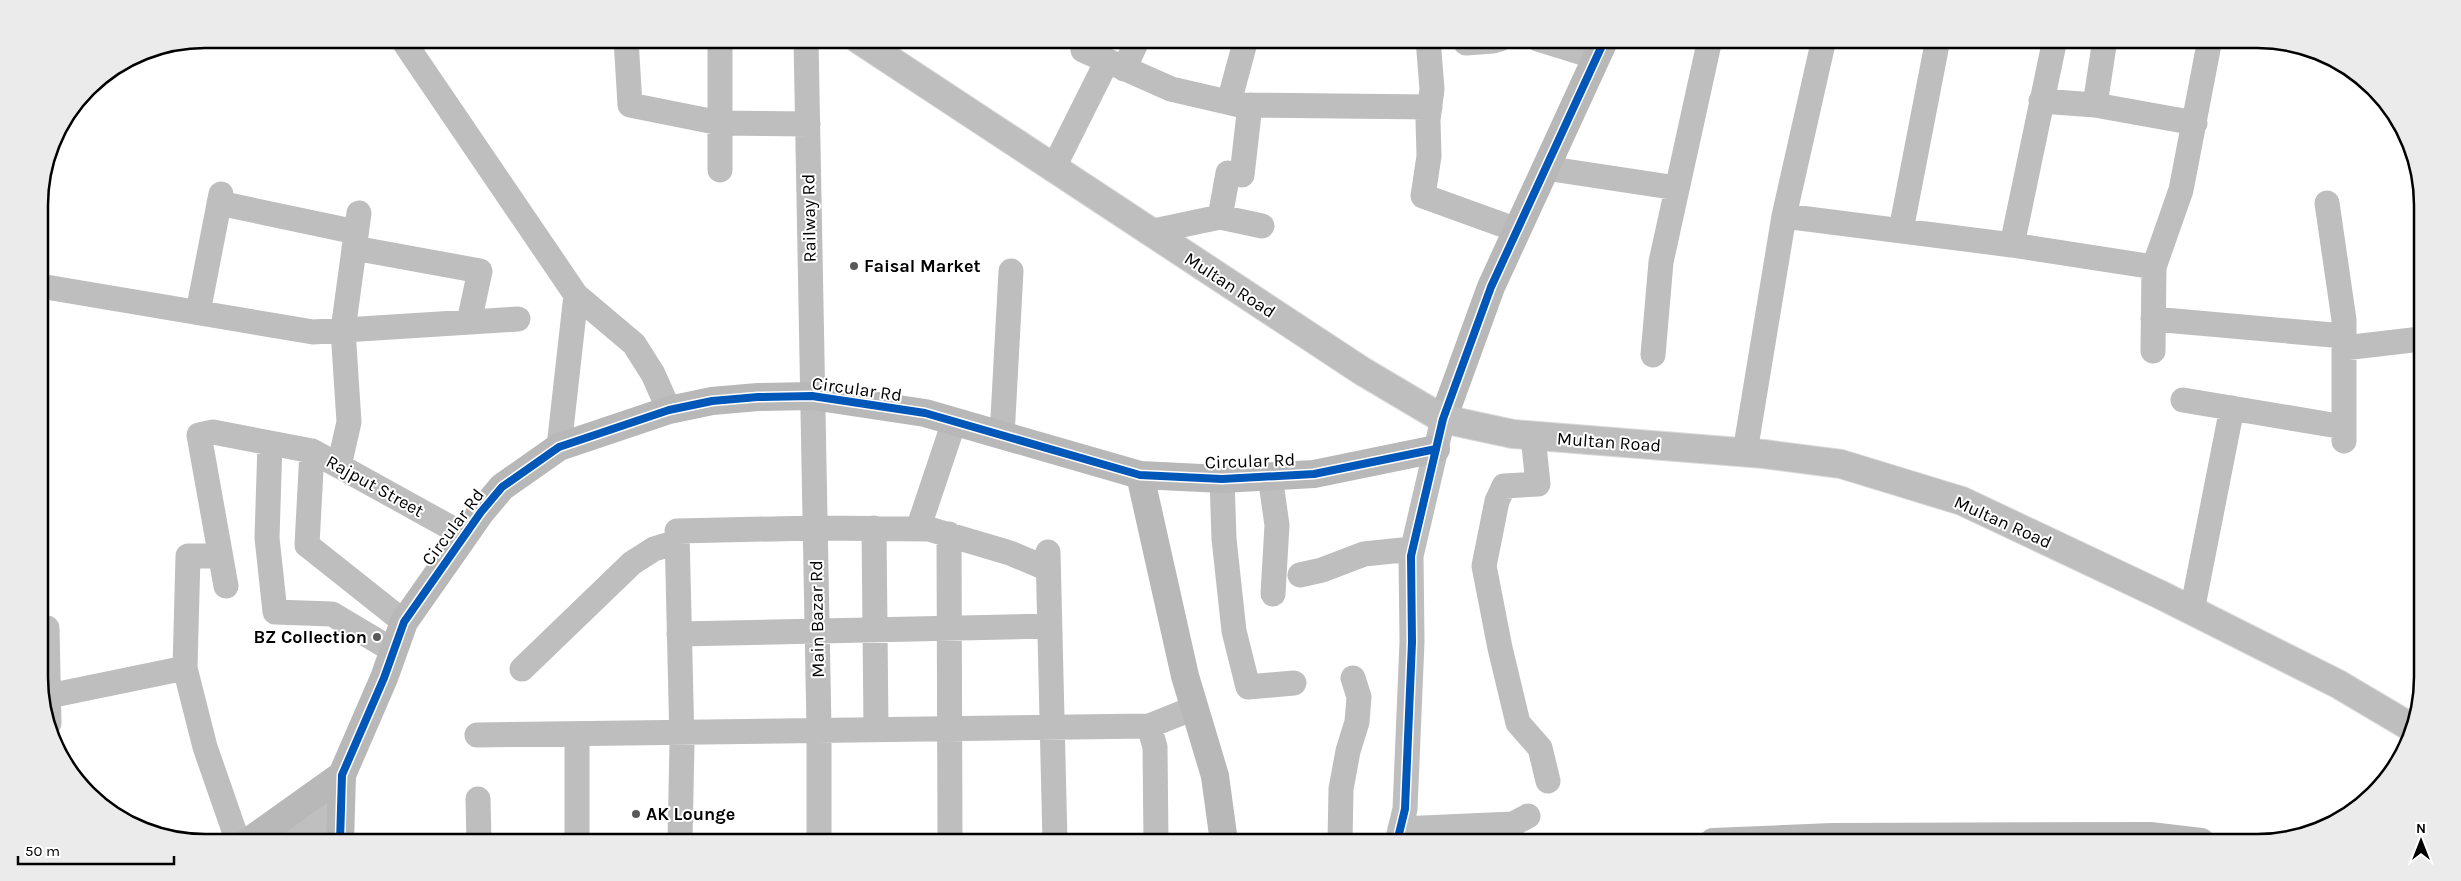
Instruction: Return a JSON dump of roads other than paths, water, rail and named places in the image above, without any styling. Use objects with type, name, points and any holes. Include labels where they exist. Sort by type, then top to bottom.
[{"type":"main road","name":"Multan Road","points":[[872,48],[1362,371],[1443,419],[1513,434],[1745,452],[1841,464],[1962,501],[2192,611],[2338,684],[2406,724]]},
{"type":"street","points":[[408,48],[576,296],[634,344],[652,374],[669,410]]},
{"type":"street","points":[[627,48],[630,105],[720,123],[808,124]]},
{"type":"street","points":[[720,48],[720,170]]},
{"type":"street","name":"Railway Rd","points":[[806,48],[812,396]]},
{"type":"street","points":[[1085,48],[1084,50],[1171,89],[1239,103],[1430,107]]},
{"type":"street","points":[[1053,169],[1116,65],[1130,48]]},
{"type":"street","points":[[1220,218],[1228,173],[1242,175],[1239,103],[1245,48]]},
{"type":"street","points":[[1429,48],[1432,89],[1428,156],[1423,196],[1517,230]]},
{"type":"street","points":[[1400,833],[1405,809],[1412,642],[1412,549],[1443,419],[1492,287],[1601,48]]},
{"type":"street","points":[[1653,355],[1660,262],[1708,48]]},
{"type":"street","points":[[1745,452],[1784,216],[1817,48]]},
{"type":"street","points":[[1901,230],[1936,48]]},
{"type":"street","points":[[2012,244],[2053,48]]},
{"type":"street","points":[[2094,105],[2104,48]]},
{"type":"street","points":[[2153,350],[2154,267],[2181,190],[2208,48]]},
{"type":"street","points":[[2041,101],[2094,105],[2195,123]]},
{"type":"street","points":[[1545,168],[1677,188]]},
{"type":"street","points":[[198,312],[220,198],[356,231],[480,270],[469,322]]},
{"type":"street","points":[[2183,400],[2232,408],[2344,434],[2344,320],[2328,203]]},
{"type":"street","points":[[1784,216],[2012,244],[2154,267]]},
{"type":"street","points":[[1149,232],[1220,218],[1262,226]]},
{"type":"street","points":[[339,466],[349,422],[343,330],[356,231]]},
{"type":"street","points":[[1002,436],[1011,270]]},
{"type":"street","points":[[48,287],[313,332],[518,319]]},
{"type":"street","points":[[559,446],[576,296]]},
{"type":"street","points":[[2153,319],[2344,342],[2414,339]]},
{"type":"street","name":"Circular Rd","points":[[340,834],[342,775],[364,726],[404,622],[464,535],[502,487],[559,446],[669,410],[739,399],[812,396],[925,413],[1140,475],[1222,479],[1314,474],[1436,449]]},
{"type":"street","name":"Main Bazar Rd","points":[[812,396],[820,729],[820,834]]},
{"type":"street","points":[[2192,611],[2232,408]]},
{"type":"street","points":[[918,529],[954,422]]},
{"type":"street","name":"Rajput Street","points":[[220,556],[199,435],[213,432],[312,451],[464,535]]},
{"type":"street","points":[[1533,436],[1538,484],[1504,486],[1497,501],[1484,566],[1500,648],[1518,723],[1540,748],[1548,781]]},
{"type":"street","points":[[270,443],[267,538],[275,612],[332,614],[394,651]]},
{"type":"street","name":"Rajput Street","points":[[312,451],[308,545],[404,622]]},
{"type":"street","points":[[1140,475],[1173,628],[1194,708],[1215,776],[1223,834]]},
{"type":"street","points":[[1270,476],[1277,525],[1273,594]]},
{"type":"street","points":[[1222,479],[1224,539],[1234,631],[1248,687],[1294,683]]},
{"type":"street","points":[[680,834],[682,732],[677,531],[815,528],[929,529],[1010,553],[1048,560],[1055,834]]},
{"type":"street","points":[[874,528],[876,729]]},
{"type":"street","points":[[949,534],[950,834]]},
{"type":"street","points":[[522,669],[632,563],[654,549],[677,542]]},
{"type":"street","points":[[1300,575],[1364,554],[1412,549]]},
{"type":"street","points":[[226,586],[220,556],[188,556],[184,668],[205,747],[235,834]]},
{"type":"street","points":[[679,634],[875,628],[1049,626]]},
{"type":"street","points":[[48,662],[49,696],[184,668]]},
{"type":"street","points":[[1340,833],[1341,789],[1348,751],[1357,722],[1359,697],[1353,678]]},
{"type":"street","points":[[477,735],[578,736],[820,729],[1150,726],[1194,708]]},
{"type":"street","points":[[1150,726],[1155,747],[1156,834]]},
{"type":"street","points":[[578,736],[578,834]]},
{"type":"street","points":[[259,834],[342,775]]},
{"type":"street","points":[[478,798],[479,834]]},
{"type":"street","points":[[1424,833],[1513,824],[1528,816]]},
{"type":"place","name":"Faisal Market","points":[[854,266]]},
{"type":"place","name":"BZ Collection","points":[[377,637]]},
{"type":"place","name":"AK Lounge","points":[[636,814]]}]
